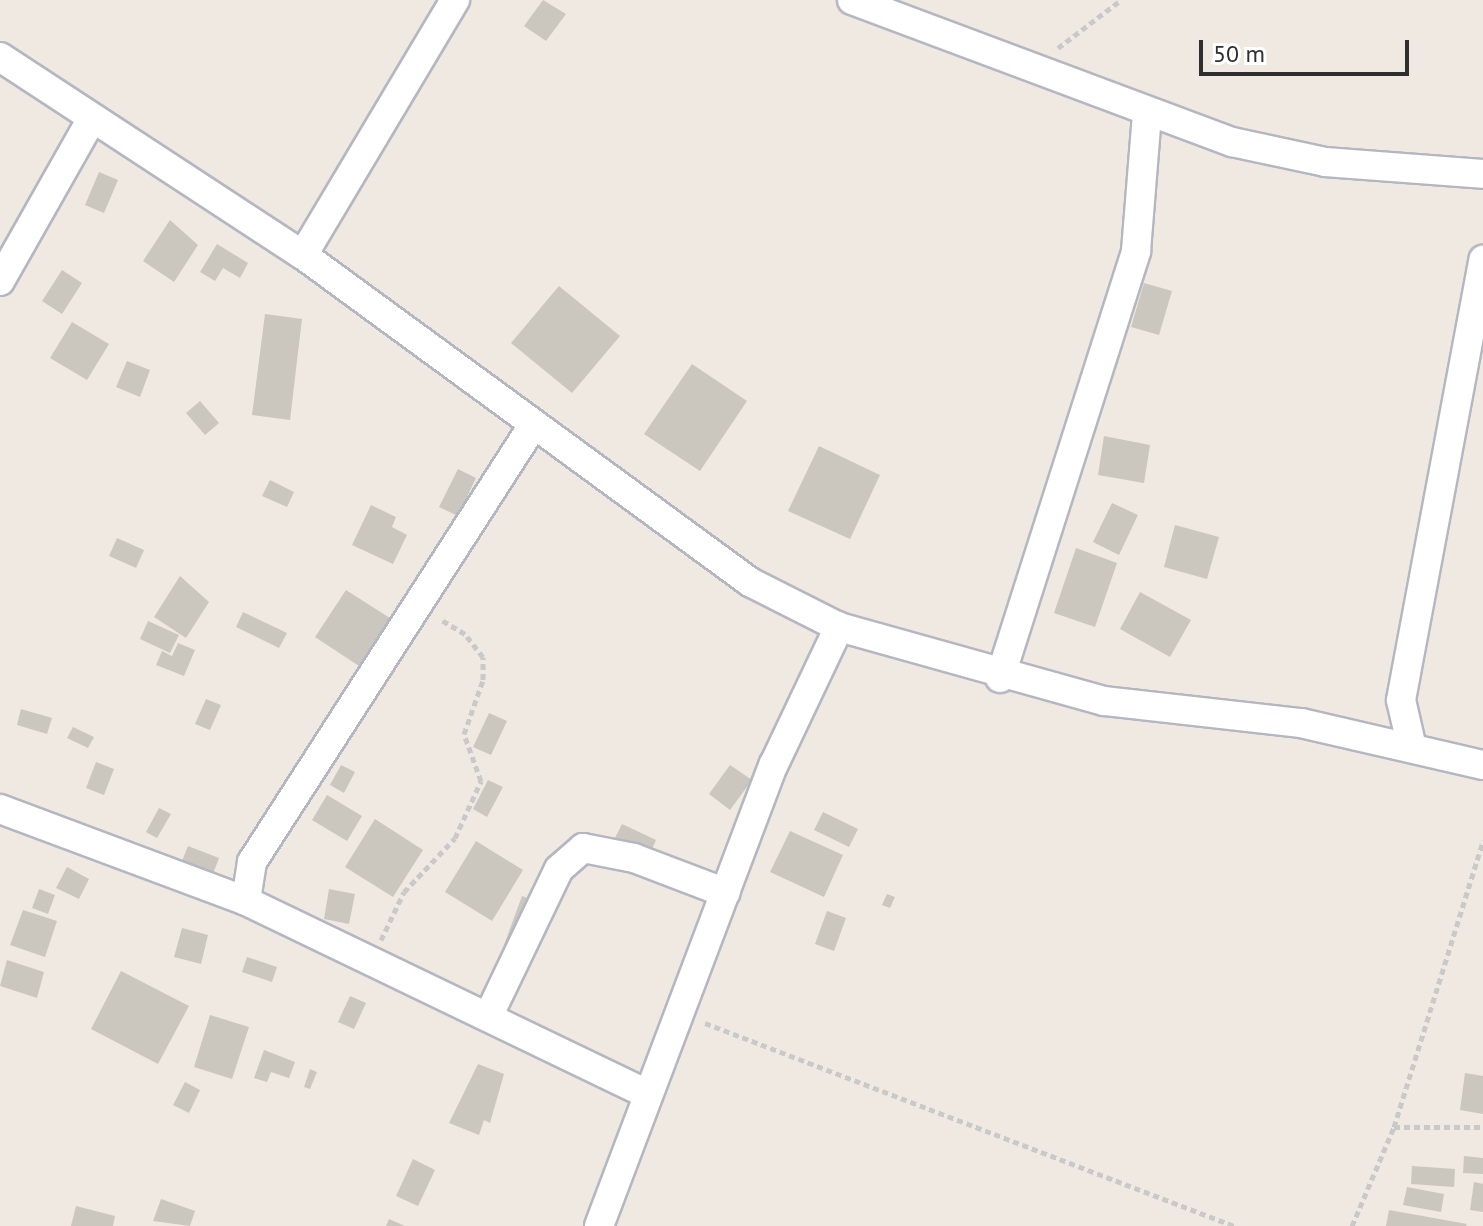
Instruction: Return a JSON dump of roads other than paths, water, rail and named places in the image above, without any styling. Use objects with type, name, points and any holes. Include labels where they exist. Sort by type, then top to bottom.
[{"type":"street","points":[[303,255],[455,0]]},
{"type":"street","points":[[852,0],[1147,114],[1325,162],[1483,174]]},
{"type":"street","points":[[0,57],[91,120],[303,255],[532,427],[750,582],[839,627],[1000,678],[1104,701],[1361,736],[1483,765]]},
{"type":"street","points":[[1000,678],[1136,251],[1147,114]]},
{"type":"street","points":[[0,281],[91,120]]},
{"type":"street","points":[[1412,748],[1401,700],[1483,260]]},
{"type":"street","points":[[246,901],[252,862],[532,427]]},
{"type":"street","points":[[599,1226],[774,764],[839,627]]},
{"type":"street","points":[[1361,736],[1401,700]]},
{"type":"street","points":[[0,809],[246,901],[369,966],[488,1017],[647,1094]]},
{"type":"street","points":[[488,1017],[559,869],[583,848],[634,858],[726,893]]}]
